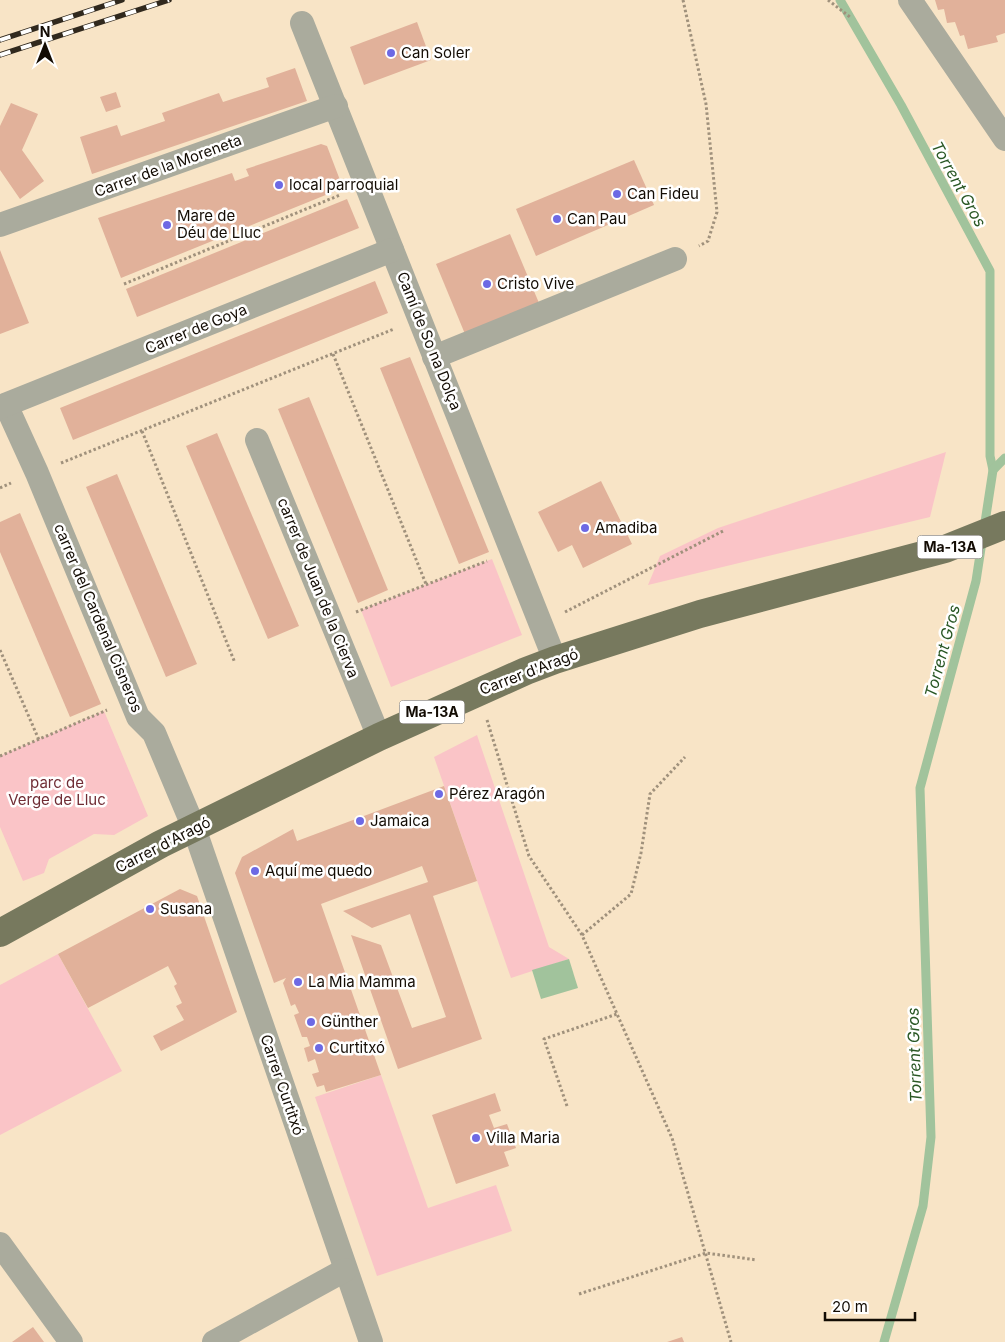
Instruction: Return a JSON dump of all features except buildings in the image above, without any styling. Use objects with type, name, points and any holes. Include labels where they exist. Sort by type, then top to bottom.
[{"type":"main road","name":"Carrer d'Aragó","points":[[2,926],[194,828],[379,737],[478,691],[555,660],[719,609],[945,549],[1005,525]]},
{"type":"street","points":[[910,0],[1005,139]]},
{"type":"street","name":"Camí de So na Dolça","points":[[302,23],[555,660]]},
{"type":"street","name":"Carrer de la Moreneta","points":[[0,225],[336,106]]},
{"type":"street","name":"Carrer de Goya","points":[[3,406],[392,250]]},
{"type":"street","points":[[434,357],[675,260]]},
{"type":"street","name":"carrer del Cardenal Cisneros","points":[[3,406],[37,473],[138,717],[154,733],[194,828]]},
{"type":"street","name":"carrer de Juan de la Cierva","points":[[257,440],[379,737]]},
{"type":"street","name":"Carrer Curtitxó","points":[[194,828],[371,1342]]},
{"type":"street","points":[[0,1244],[71,1342]]},
{"type":"street","points":[[214,1342],[345,1270]]},
{"type":"path","points":[[675,260],[708,242],[717,212],[706,104],[683,0]]},
{"type":"path","points":[[828,0],[850,17]]},
{"type":"path","points":[[124,284],[366,184]]},
{"type":"path","points":[[0,488],[420,319]]},
{"type":"path","points":[[333,354],[426,584]]},
{"type":"path","points":[[142,431],[235,663]]},
{"type":"path","points":[[541,624],[725,530]]},
{"type":"path","points":[[332,622],[512,551]]},
{"type":"path","points":[[0,650],[38,740]]},
{"type":"path","points":[[478,691],[529,856],[582,935],[672,1138],[731,1342]]},
{"type":"path","points":[[0,756],[131,700]]},
{"type":"path","points":[[582,935],[631,894],[641,853],[650,794],[685,757]]},
{"type":"path","points":[[567,1106],[544,1039],[617,1014]]},
{"type":"path","points":[[579,1294],[706,1253],[757,1260]]},
{"type":"green space","points":[[946,452],[930,517],[648,585],[660,556],[718,528]]},
{"type":"green space","points":[[492,559],[522,635],[391,687],[361,610]]},
{"type":"green space","name":"parc de Verge de Lluc","points":[[104,711],[148,816],[114,835],[94,834],[49,859],[44,873],[23,881],[0,827],[0,756]]},
{"type":"green space","points":[[477,735],[549,947],[569,959],[511,978],[434,757]]},
{"type":"green space","points":[[58,954],[122,1071],[0,1135],[0,985]]},
{"type":"green space","points":[[381,1075],[428,1208],[496,1185],[512,1231],[377,1276],[315,1097]]},
{"type":"shaded area","points":[[569,959],[578,988],[541,999],[532,970]]},
{"type":"waterway","name":"Torrent Gros","points":[[840,0],[901,105],[990,271],[990,456],[993,470],[976,581],[920,788],[931,1137],[923,1206],[884,1342]]},
{"type":"waterway","points":[[993,470],[1005,458]]},
{"type":"railway","points":[[0,40],[122,0]]},
{"type":"railway","points":[[0,55],[169,0]]},
{"type":"place","name":"Can Soler","points":[[391,53]]},
{"type":"place","name":"local parroquial","points":[[279,185]]},
{"type":"place","name":"Can Fideu","points":[[617,194]]},
{"type":"place","name":"Can Pau","points":[[557,219]]},
{"type":"place","name":"Mare de Déu de Lluc","points":[[167,225]]},
{"type":"place","name":"Cristo Vive","points":[[487,284]]},
{"type":"place","name":"Amadiba","points":[[585,528]]},
{"type":"place","name":"Pérez Aragón","points":[[439,794]]},
{"type":"place","name":"Jamaica","points":[[360,821]]},
{"type":"place","name":"Aquí me quedo","points":[[255,871]]},
{"type":"place","name":"Susana","points":[[150,909]]},
{"type":"place","name":"La Mia Mamma","points":[[298,982]]},
{"type":"place","name":"Günther","points":[[311,1022]]},
{"type":"place","name":"Curtitxó","points":[[319,1048]]},
{"type":"place","name":"Villa Maria","points":[[476,1138]]}]
